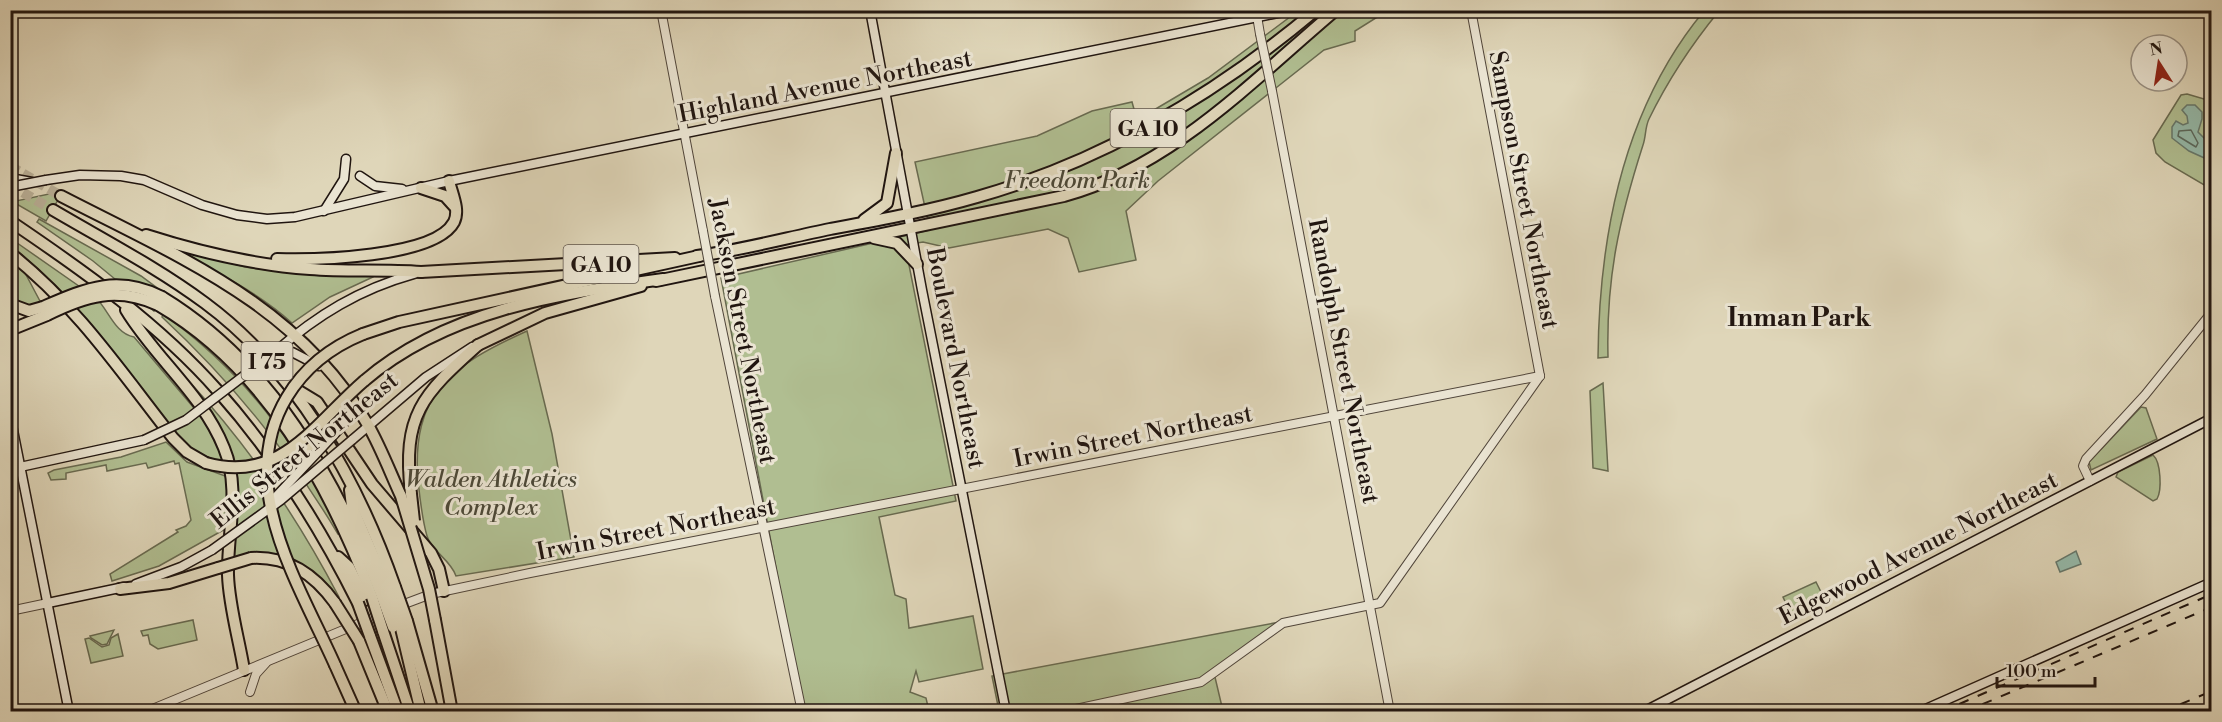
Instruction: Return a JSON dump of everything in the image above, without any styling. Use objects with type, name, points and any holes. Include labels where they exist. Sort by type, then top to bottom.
[{"type":"highway","name":"GA 10","points":[[421,272],[564,266],[699,256],[908,214],[1016,186],[1111,147],[1211,91],[1257,58],[1316,10]]},
{"type":"highway","name":"GA 10","points":[[478,345],[545,314],[663,279],[1064,196],[1097,186],[1135,169],[1177,142],[1336,10]]},
{"type":"highway","points":[[855,224],[887,203],[896,153]]},
{"type":"highway","points":[[237,258],[326,259],[414,246],[450,228],[456,208],[449,181]]},
{"type":"highway","points":[[419,188],[445,196],[456,208]]},
{"type":"highway","points":[[61,196],[242,292],[295,334],[345,390],[368,425],[406,495],[414,519],[412,531],[435,620],[452,711]]},
{"type":"highway","name":"I 75","points":[[53,210],[162,273],[206,303],[255,347],[286,384],[350,481],[371,524],[377,595],[370,636],[398,711]]},
{"type":"highway","name":"I 75","points":[[10,221],[87,274],[123,304],[191,363],[250,429],[282,471],[331,551],[377,595],[433,711]]},
{"type":"highway","points":[[115,224],[166,241],[237,258],[312,269],[421,272]]},
{"type":"highway","points":[[865,237],[897,243],[917,264]]},
{"type":"highway","points":[[10,252],[34,271],[87,325],[173,438],[195,458],[206,463],[247,468],[273,461],[296,445],[364,381],[387,362],[423,340],[475,318],[616,286],[663,279]]},
{"type":"highway","points":[[356,711],[276,529],[268,491],[267,452],[279,411],[295,384],[329,351],[363,334],[399,322],[699,256]]},
{"type":"highway","points":[[10,330],[97,286],[138,288],[202,325],[241,360],[301,432],[345,511],[414,683],[421,711]]},
{"type":"highway","points":[[10,304],[29,311],[45,311]]},
{"type":"highway","points":[[123,304],[134,324],[195,399],[226,453],[233,487],[228,558],[232,600],[247,668]]},
{"type":"highway","points":[[406,495],[408,456],[417,413],[433,387],[478,345]]},
{"type":"highway","points":[[286,384],[317,402],[372,484],[431,553],[440,568],[444,591]]},
{"type":"highway","points":[[120,589],[169,583],[250,558],[268,558],[299,567],[315,579],[335,603],[359,641],[388,711]]},
{"type":"highway","points":[[392,628],[410,711]]},
{"type":"main road","name":"Boulevard Northeast","points":[[870,10],[917,264],[1006,711]]},
{"type":"main road","name":"Highland Avenue Northeast","points":[[33,182],[80,175],[121,176],[144,180],[220,211],[251,217],[295,217],[449,181],[885,94],[1257,14],[1293,10]]},
{"type":"main road","points":[[324,211],[344,179],[346,159]]},
{"type":"main road","points":[[360,176],[380,187],[419,188]]},
{"type":"main road","points":[[10,178],[33,182]]},
{"type":"main road","points":[[10,187],[33,182]]},
{"type":"main road","points":[[10,193],[33,182]]},
{"type":"main road","points":[[21,467],[144,440],[186,420],[280,350],[295,334],[346,299],[380,284],[421,272]]},
{"type":"main road","name":"Ellis Street Northeast","points":[[48,603],[120,589],[172,571],[212,550],[281,500],[426,376],[461,352],[478,345]]},
{"type":"main road","points":[[280,350],[300,356],[331,374]]},
{"type":"main road","points":[[260,514],[344,425],[351,408],[345,390]]},
{"type":"main road","points":[[10,415],[69,711]]},
{"type":"main road","name":"Edgewood Avenue Northeast","points":[[1644,711],[2211,418]]},
{"type":"main road","points":[[1919,711],[2211,582]]},
{"type":"street","name":"Jackson Street Northeast","points":[[661,10],[716,296],[802,711]]},
{"type":"street","name":"Sampson Street Northeast","points":[[1471,10],[1540,376]]},
{"type":"street","name":"Randolph Street Northeast","points":[[1257,14],[1390,711]]},
{"type":"street","points":[[2090,481],[2083,466],[2086,459],[2145,395],[2211,312]]},
{"type":"street","name":"Irwin Street Northeast","points":[[145,711],[416,599],[444,591],[1540,376]]},
{"type":"street","points":[[1062,711],[1193,685],[1216,673],[1283,623],[1370,607],[1380,603],[1540,376]]},
{"type":"street","points":[[10,469],[21,467]]},
{"type":"street","name":"Ellis Street Northeast","points":[[10,610],[48,603]]},
{"type":"street","points":[[250,692],[256,674],[270,659]]},
{"type":"green space","name":"Freedom Park","points":[[1298,11],[1387,11],[1355,31],[1355,41],[1324,50],[1158,181],[1126,211],[1136,260],[1079,272],[1068,238],[1048,229],[949,248],[923,242],[905,245],[956,501],[879,517],[895,595],[906,599],[909,628],[973,616],[983,669],[919,682],[916,671],[910,692],[926,698],[929,711],[803,711],[721,278],[930,230],[915,162],[1037,136],[1092,111],[1132,102],[1137,120],[1208,78]]},
{"type":"green space","points":[[1704,11],[1719,11],[1681,63],[1648,122],[1616,249],[1609,301],[1608,357],[1598,358],[1604,266],[1621,175],[1654,89],[1677,48]]},
{"type":"green space","points":[[2187,94],[2211,101],[2211,189],[2165,162],[2156,153],[2153,140],[2181,95]]},
{"type":"green space","points":[[63,191],[46,221],[15,203],[11,211],[11,202]]},
{"type":"green space","points":[[39,219],[141,276],[164,293],[154,311],[93,261],[37,222]]},
{"type":"green space","points":[[10,238],[96,298],[117,326],[127,335],[134,337],[204,420],[225,462],[208,457],[194,449],[168,426],[96,330],[56,286],[11,246]]},
{"type":"green space","points":[[172,247],[245,267],[284,272],[373,274],[373,277],[330,297],[292,323],[249,291],[219,273],[171,250]]},
{"type":"green space","points":[[10,260],[24,271],[41,303],[30,307],[11,300]]},
{"type":"green space","points":[[163,314],[219,360],[266,412],[306,469],[340,533],[338,534],[300,475],[258,419],[212,367],[162,317]]},
{"type":"green space","name":"Walden Athletics Complex","points":[[527,331],[552,434],[574,557],[456,576],[450,565],[429,541],[425,529],[418,481],[418,451],[422,425],[430,404],[442,386],[458,370],[477,356]]},
{"type":"green space","points":[[187,379],[231,430],[270,483],[306,538],[339,597],[336,598],[315,576],[291,561],[263,555],[232,558],[236,476],[184,381]]},
{"type":"green space","points":[[1603,383],[1608,471],[1593,468],[1590,391]]},
{"type":"green space","points":[[2141,407],[2146,408],[2157,439],[2091,470],[2089,462]]},
{"type":"green space","points":[[166,442],[187,462],[228,477],[227,528],[159,566],[112,581],[110,574],[178,532],[176,530],[186,526],[191,520],[179,463],[175,464],[174,461],[148,468],[146,463],[107,471],[106,465],[66,473],[66,479],[51,480],[48,473],[121,457]]},
{"type":"green space","points":[[2153,455],[2158,464],[2160,483],[2159,495],[2153,501],[2116,477],[2118,472]]},
{"type":"green space","points":[[1816,582],[1825,600],[1792,616],[1783,597]]},
{"type":"green space","points":[[193,620],[197,640],[158,649],[150,644],[148,635],[143,636],[141,631]]},
{"type":"green space","points":[[1280,622],[1214,673],[1223,711],[999,711],[992,676]]},
{"type":"green space","points":[[114,630],[107,644],[102,645],[90,636]]},
{"type":"green space","points":[[118,634],[123,656],[91,663],[85,639],[89,638],[102,647],[109,645],[111,638]]},
{"type":"water","points":[[2187,105],[2195,105],[2202,112],[2198,132],[2211,145],[2211,161],[2189,151],[2172,138],[2172,127],[2176,121],[2183,125],[2188,123],[2187,116],[2182,110]]},
{"type":"water","points":[[2076,551],[2081,564],[2060,572],[2056,562]]},
{"type":"tunnel","points":[[10,166],[61,196]]},
{"type":"tunnel","points":[[10,185],[53,210]]},
{"type":"railway","points":[[1941,712],[2212,594]]},
{"type":"railway","points":[[1964,712],[2212,607]]},
{"type":"railway","points":[[2162,712],[2212,691]]},
{"type":"district","name":"Inman Park","points":[[1799,317]]}]
